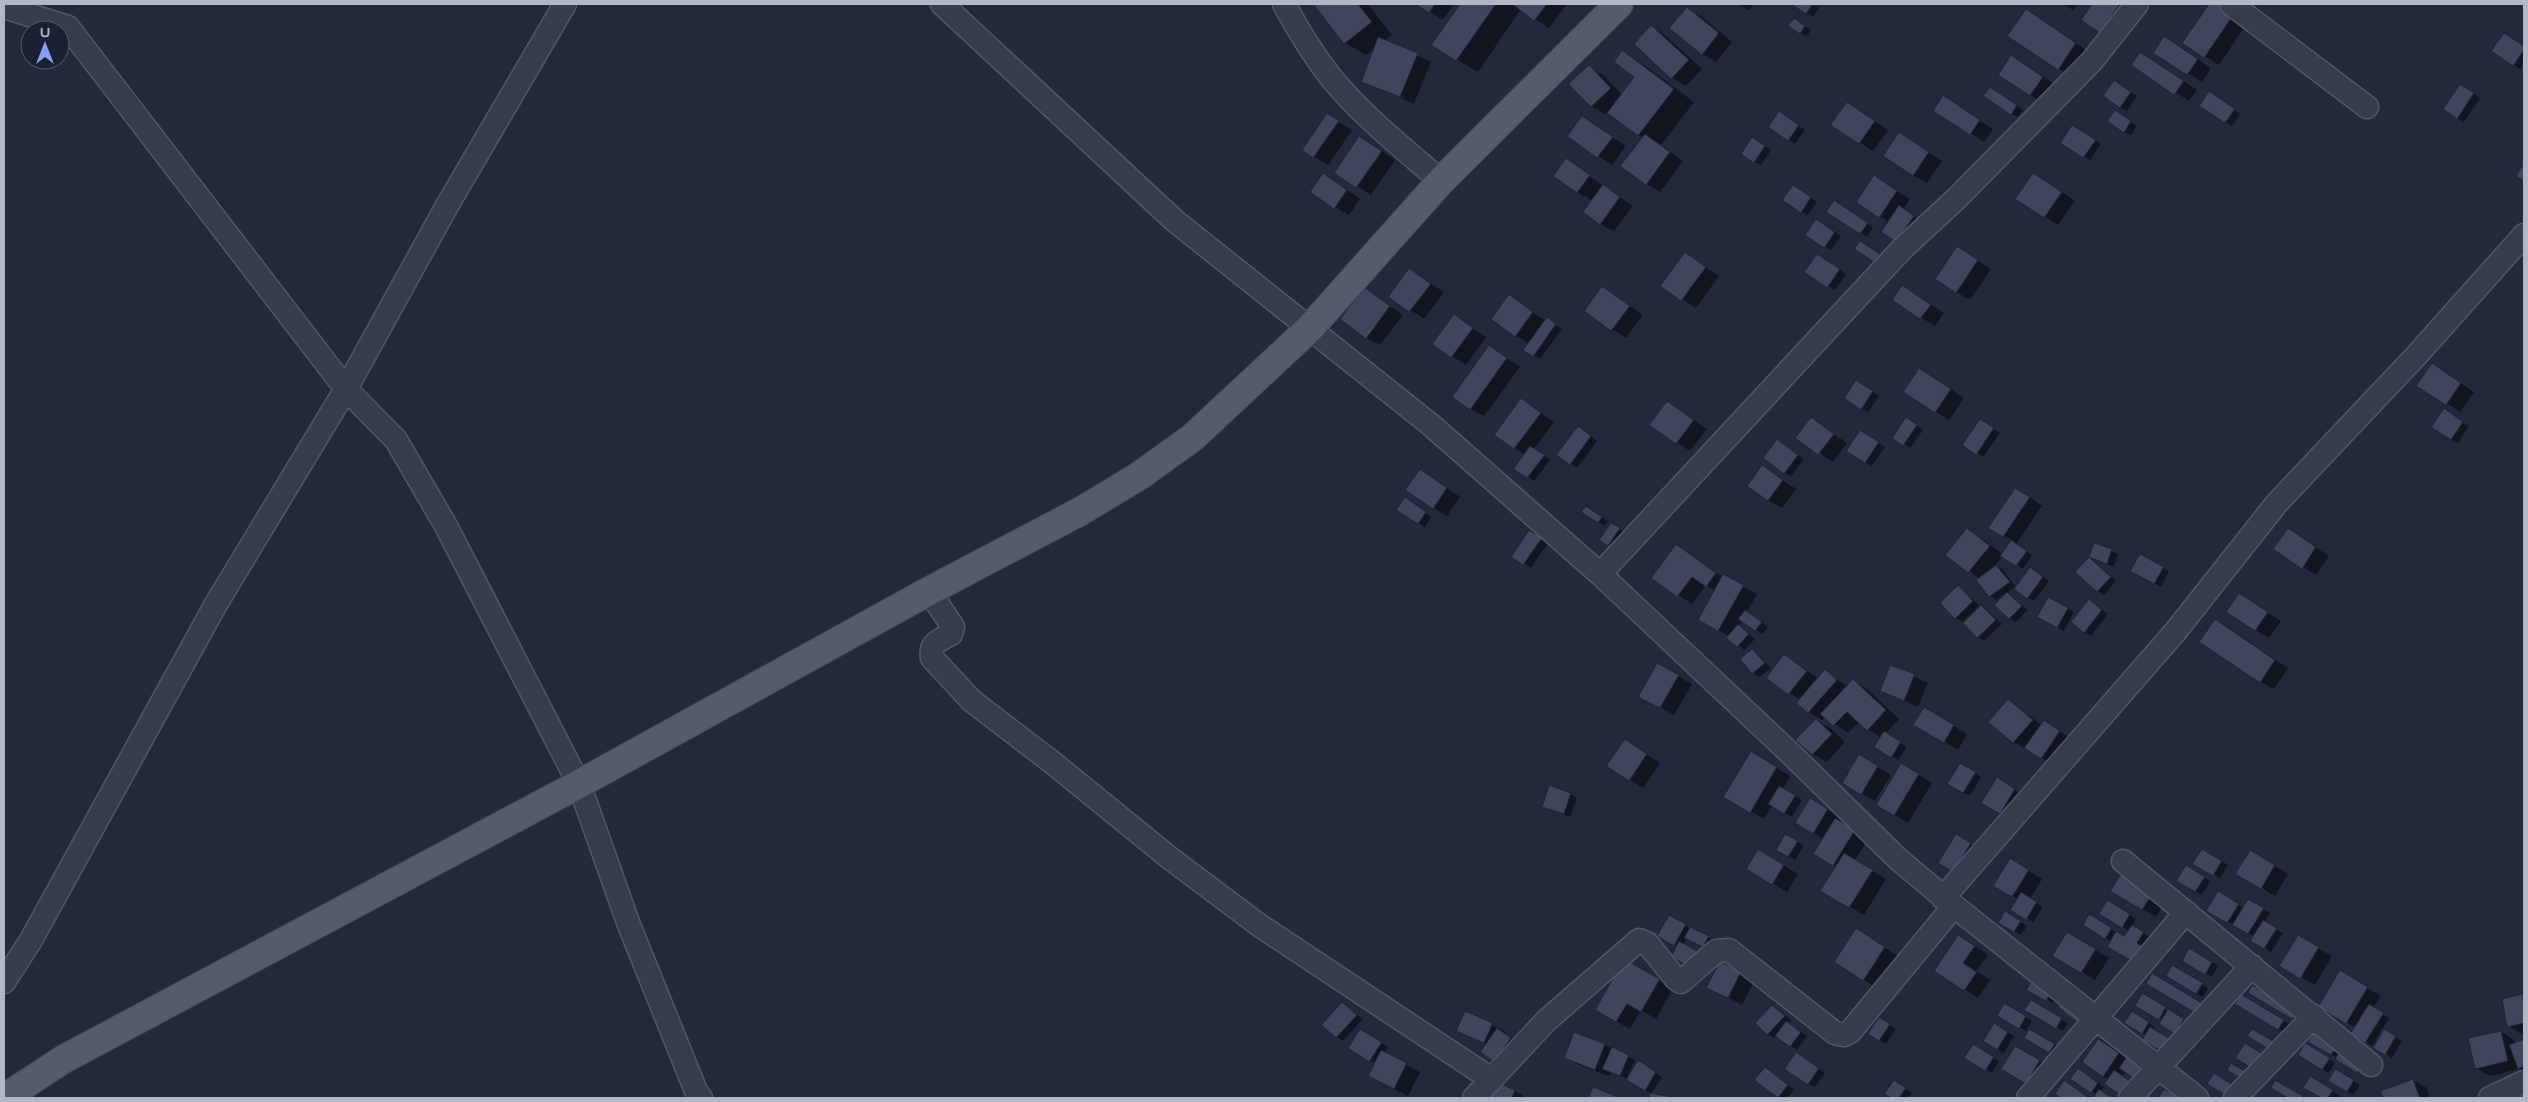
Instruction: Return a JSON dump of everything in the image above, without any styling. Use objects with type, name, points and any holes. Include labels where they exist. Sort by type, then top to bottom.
[{"type":"main road","points":[[4,1098],[64,1059],[579,784],[929,591],[1081,511],[1139,476],[1192,438],[1310,328],[1441,181],[1618,4]]},
{"type":"street","points":[[52,4],[63,20]]},
{"type":"street","points":[[4,982],[31,940],[216,604],[346,389],[448,204],[565,4]]},
{"type":"street","points":[[942,4],[1175,221],[1431,425],[1600,574],[1791,754],[1892,853],[1948,902],[2197,1098]]},
{"type":"street","points":[[1284,4],[1297,29],[1329,75],[1380,128],[1441,181]]},
{"type":"street","points":[[1600,574],[1902,249],[1957,198],[2092,60],[2137,4]]},
{"type":"street","points":[[2230,4],[2367,107]]},
{"type":"street","points":[[4,7],[46,20]]},
{"type":"street","points":[[70,30],[346,389],[396,440],[446,526],[579,784],[629,925],[696,1091],[701,1098]]},
{"type":"street","points":[[1474,1098],[1547,1020],[1639,940],[1646,943],[1676,979],[1681,982],[1716,951],[1729,950],[1835,1033],[1847,1034],[1948,902],[2175,632],[2277,503],[2415,357],[2524,235]]},
{"type":"street","points":[[929,591],[953,627],[951,634],[934,644],[931,651],[932,658],[972,701],[1053,763],[1171,859],[1258,925],[1491,1078]]},
{"type":"street","points":[[2122,861],[2314,1016],[2371,1065]]},
{"type":"street","points":[[2028,1098],[2186,912]]},
{"type":"street","points":[[2130,1098],[2252,966]]},
{"type":"street","points":[[2235,1098],[2314,1016]]},
{"type":"street","points":[[2490,1098],[2524,1082]]},
{"type":"building","points":[[1313,4],[1358,4],[1372,22],[1344,44]]},
{"type":"building","points":[[1415,4],[1435,4],[1429,13]]},
{"type":"building","points":[[1460,4],[1496,4],[1456,61],[1431,45]]},
{"type":"building","points":[[1512,4],[1547,4],[1534,21]]},
{"type":"building","points":[[1791,4],[1813,4],[1806,14]]},
{"type":"building","points":[[2092,4],[2120,4],[2100,33],[2081,20]]},
{"type":"building","points":[[2209,4],[2218,4],[2234,14],[2204,58],[2182,43]]},
{"type":"building","points":[[1687,7],[1719,33],[1702,55],[1669,28]]},
{"type":"building","points":[[2026,9],[2076,43],[2058,70],[2007,36]]},
{"type":"building","points":[[1794,18],[1805,26],[1800,34],[1788,26]]},
{"type":"building","points":[[1651,25],[1689,60],[1671,79],[1634,44]]},
{"type":"building","points":[[2504,33],[2524,46],[2524,50],[2513,66],[2491,51]]},
{"type":"building","points":[[2164,36],[2198,59],[2187,75],[2153,53]]},
{"type":"building","points":[[1378,37],[1418,53],[1400,97],[1361,82]]},
{"type":"building","points":[[1622,50],[1674,89],[1638,136],[1607,113],[1634,77],[1614,62]]},
{"type":"building","points":[[2140,52],[2184,81],[2174,95],[2131,65]]},
{"type":"building","points":[[2011,55],[2043,77],[2030,96],[1998,75]]},
{"type":"building","points":[[1589,65],[1611,88],[1591,107],[1568,84]]},
{"type":"building","points":[[2114,80],[2131,92],[2120,108],[2103,96]]},
{"type":"building","points":[[2460,84],[2474,93],[2457,119],[2443,109]]},
{"type":"building","points":[[1990,87],[2017,105],[2011,115],[1983,96]]},
{"type":"building","points":[[2209,91],[2235,109],[2225,123],[2199,106]]},
{"type":"building","points":[[1943,95],[1980,120],[1970,135],[1933,111]]},
{"type":"building","points":[[1847,102],[1875,121],[1859,144],[1830,125]]},
{"type":"building","points":[[2115,110],[2131,121],[2124,133],[2107,121]]},
{"type":"building","points":[[1779,111],[1799,125],[1788,141],[1768,127]]},
{"type":"building","points":[[1327,113],[1339,121],[1313,158],[1302,150]]},
{"type":"building","points":[[1582,116],[1613,137],[1597,158],[1567,136]]},
{"type":"building","points":[[2072,125],[2096,140],[2083,158],[2060,143]]},
{"type":"building","points":[[1899,132],[1929,152],[1913,176],[1883,156]]},
{"type":"building","points":[[1645,134],[1670,152],[1646,185],[1620,166]]},
{"type":"building","points":[[1359,136],[1382,151],[1356,188],[1334,173]]},
{"type":"building","points":[[1752,137],[1765,146],[1754,163],[1741,154]]},
{"type":"building","points":[[1566,158],[1590,175],[1577,193],[1553,176]]},
{"type":"building","points":[[2524,163],[2524,181],[2516,176]]},
{"type":"building","points":[[1323,173],[1347,190],[1334,209],[1310,192]]},
{"type":"building","points":[[2033,173],[2062,192],[2044,218],[2015,199]]},
{"type":"building","points":[[1874,175],[1897,191],[1879,218],[1856,202]]},
{"type":"building","points":[[1603,184],[1620,197],[1600,225],[1583,212]]},
{"type":"building","points":[[1793,185],[1811,197],[1801,213],[1782,200]]},
{"type":"building","points":[[1834,200],[1868,223],[1860,234],[1826,212]]},
{"type":"building","points":[[1899,205],[1914,216],[1896,242],[1881,232]]},
{"type":"building","points":[[1816,219],[1835,232],[1824,248],[1805,235]]},
{"type":"building","points":[[1860,241],[1880,254],[1874,262],[1854,249]]},
{"type":"building","points":[[1957,246],[1978,260],[1956,293],[1935,279]]},
{"type":"building","points":[[1685,252],[1706,267],[1681,301],[1660,286]]},
{"type":"building","points":[[1817,254],[1840,269],[1827,288],[1804,272]]},
{"type":"building","points":[[1409,268],[1431,284],[1409,312],[1388,297]]},
{"type":"building","points":[[1902,285],[1931,305],[1920,319],[1892,300]]},
{"type":"building","points":[[1602,286],[1630,306],[1611,331],[1584,311]]},
{"type":"building","points":[[1364,287],[1390,306],[1366,339],[1340,319]]},
{"type":"building","points":[[1509,294],[1533,312],[1515,337],[1491,319]]},
{"type":"building","points":[[1454,314],[1473,328],[1451,358],[1432,344]]},
{"type":"building","points":[[1547,317],[1556,324],[1533,357],[1523,350]]},
{"type":"building","points":[[1489,345],[1507,358],[1470,410],[1452,397]]},
{"type":"building","points":[[2432,363],[2461,383],[2446,405],[2416,386]]},
{"type":"building","points":[[1919,368],[1951,389],[1935,413],[1903,392]]},
{"type":"building","points":[[1856,380],[1873,391],[1861,410],[1844,398]]},
{"type":"building","points":[[1521,398],[1541,413],[1514,449],[1494,435]]},
{"type":"building","points":[[1667,401],[1694,420],[1676,444],[1649,425]]},
{"type":"building","points":[[2444,408],[2463,422],[2451,440],[2431,427]]},
{"type":"building","points":[[1811,417],[1834,434],[1818,455],[1795,438]]},
{"type":"building","points":[[1906,417],[1917,425],[1903,446],[1892,438]]},
{"type":"building","points":[[1980,419],[1994,428],[1976,455],[1962,445]]},
{"type":"building","points":[[1578,426],[1591,436],[1570,465],[1556,455]]},
{"type":"building","points":[[1860,430],[1879,442],[1865,463],[1846,451]]},
{"type":"building","points":[[1777,439],[1798,455],[1784,474],[1763,458]]},
{"type":"building","points":[[1530,446],[1545,455],[1527,478],[1513,469]]},
{"type":"building","points":[[1762,465],[1783,480],[1768,501],[1747,486]]},
{"type":"building","points":[[1420,469],[1447,488],[1433,509],[1405,490]]},
{"type":"building","points":[[2015,488],[2030,497],[2003,537],[1988,528]]},
{"type":"building","points":[[1405,497],[1426,512],[1418,524],[1396,510]]},
{"type":"building","points":[[1586,506],[1602,517],[1598,523],[1581,512]]},
{"type":"building","points":[[1611,523],[1620,528],[1608,546],[1599,540]]},
{"type":"building","points":[[1967,528],[1990,546],[1968,573],[1945,555]]},
{"type":"building","points":[[2288,528],[2316,547],[2302,569],[2273,549]]},
{"type":"building","points":[[1529,530],[1542,538],[1523,565],[1511,557]]},
{"type":"building","points":[[2011,540],[2027,551],[2016,566],[2000,556]]},
{"type":"building","points":[[2094,543],[2112,549],[2107,564],[2089,557]]},
{"type":"building","points":[[1676,544],[1716,573],[1706,587],[1692,577],[1677,597],[1651,578]]},
{"type":"building","points":[[2140,554],[2164,567],[2154,584],[2130,571]]},
{"type":"building","points":[[2089,557],[2111,577],[2097,592],[2075,572]]},
{"type":"building","points":[[1996,565],[2010,582],[1989,597],[1976,580]]},
{"type":"building","points":[[2030,567],[2043,577],[2027,599],[2014,589]]},
{"type":"building","points":[[1723,574],[1744,585],[1718,631],[1698,620]]},
{"type":"building","points":[[1958,585],[1973,601],[1955,619],[1940,603]]},
{"type":"building","points":[[2007,592],[2022,606],[2009,619],[1994,605]]},
{"type":"building","points":[[2239,593],[2268,612],[2255,631],[2226,612]]},
{"type":"building","points":[[2048,597],[2068,608],[2057,628],[2037,617]]},
{"type":"building","points":[[2089,599],[2102,610],[2084,633],[2071,622]]},
{"type":"building","points":[[1981,605],[1996,620],[1977,638],[1963,623]]},
{"type":"building","points":[[1745,610],[1762,622],[1755,631],[1738,619]]},
{"type":"building","points":[[2215,619],[2275,660],[2260,683],[2199,642]]},
{"type":"building","points":[[1738,624],[1749,634],[1737,647],[1726,638]]},
{"type":"building","points":[[1752,649],[1765,663],[1752,674],[1740,659]]},
{"type":"building","points":[[1784,654],[1807,671],[1788,695],[1766,678]]},
{"type":"building","points":[[1657,663],[1679,675],[1660,708],[1638,697]]},
{"type":"building","points":[[1890,665],[1915,674],[1904,701],[1880,691]]},
{"type":"building","points":[[1825,669],[1837,680],[1808,713],[1796,703]]},
{"type":"building","points":[[1853,679],[1886,710],[1867,731],[1847,712],[1833,726],[1820,714]]},
{"type":"building","points":[[2008,699],[2033,720],[2013,743],[1988,722]]},
{"type":"building","points":[[1924,707],[1954,725],[1944,743],[1913,725]]},
{"type":"building","points":[[1816,719],[1832,734],[1812,755],[1795,740]]},
{"type":"building","points":[[2044,720],[2060,731],[2041,759],[2024,748]]},
{"type":"building","points":[[1884,731],[1901,742],[1891,758],[1874,747]]},
{"type":"building","points":[[1625,739],[1647,754],[1629,781],[1606,766]]},
{"type":"building","points":[[1751,751],[1777,767],[1750,813],[1723,797]]},
{"type":"building","points":[[1859,754],[1878,766],[1861,795],[1842,783]]},
{"type":"building","points":[[1901,763],[1919,774],[1894,816],[1876,805]]},
{"type":"building","points":[[1960,763],[1976,772],[1963,793],[1947,784]]},
{"type":"building","points":[[1997,777],[2015,789],[2000,814],[1981,803]]},
{"type":"building","points":[[1549,785],[1571,793],[1564,814],[1542,807]]},
{"type":"building","points":[[1779,786],[1796,795],[1784,814],[1768,804]]},
{"type":"building","points":[[1810,798],[1828,809],[1813,834],[1795,823]]},
{"type":"building","points":[[1835,818],[1855,830],[1833,866],[1813,854]]},
{"type":"building","points":[[1785,834],[1798,841],[1788,857],[1776,850]]},
{"type":"building","points":[[1956,834],[1971,843],[1953,872],[1938,863]]},
{"type":"building","points":[[1758,849],[1784,865],[1772,885],[1746,869]]},
{"type":"building","points":[[2202,849],[2222,861],[2213,876],[2192,864]]},
{"type":"building","points":[[2250,850],[2275,865],[2261,889],[2235,874]]},
{"type":"building","points":[[1844,853],[1873,870],[1849,908],[1820,891]]},
{"type":"building","points":[[2010,858],[2029,870],[2012,897],[1993,886]]},
{"type":"building","points":[[2186,865],[2205,877],[2195,892],[2176,881]]},
{"type":"building","points":[[2123,871],[2155,890],[2142,910],[2110,891]]},
{"type":"building","points":[[2218,891],[2239,904],[2227,923],[2206,911]]},
{"type":"building","points":[[2021,892],[2037,902],[2026,920],[2010,910]]},
{"type":"building","points":[[2248,899],[2264,908],[2248,934],[2232,925]]},
{"type":"building","points":[[2107,900],[2130,914],[2122,928],[2099,914]]},
{"type":"building","points":[[2005,911],[2021,921],[2014,932],[1998,923]]},
{"type":"building","points":[[2089,914],[2112,928],[2105,939],[2083,925]]},
{"type":"building","points":[[1669,915],[1686,924],[1674,946],[1657,936]]},
{"type":"building","points":[[2263,920],[2277,928],[2264,949],[2250,941]]},
{"type":"building","points":[[2132,925],[2144,932],[2137,943],[2145,949],[2136,963],[2107,947],[2116,931],[2124,936]]},
{"type":"building","points":[[1690,927],[1709,936],[1703,947],[1684,938]]},
{"type":"building","points":[[1856,928],[1885,947],[1863,981],[1834,962]]},
{"type":"building","points":[[2067,932],[2096,949],[2081,973],[2052,956]]},
{"type":"building","points":[[1958,935],[1975,946],[1963,963],[1977,972],[1964,991],[1934,971]]},
{"type":"building","points":[[2298,935],[2319,947],[2300,979],[2279,966]]},
{"type":"building","points":[[1679,941],[1699,952],[1690,967],[1671,957]]},
{"type":"building","points":[[2189,948],[2212,962],[2205,975],[2182,961]]},
{"type":"building","points":[[1624,959],[1660,979],[1641,1012],[1627,1004],[1616,1022],[1595,1010]]},
{"type":"building","points":[[1720,961],[1741,972],[1728,998],[1706,988]]},
{"type":"building","points":[[2172,965],[2203,983],[2196,994],[2166,976]]},
{"type":"building","points":[[2340,970],[2368,987],[2346,1024],[2318,1007]]},
{"type":"building","points":[[2152,973],[2205,1005],[2199,1015],[2146,984]]},
{"type":"building","points":[[2035,976],[2054,987],[2046,1001],[2026,990]]},
{"type":"building","points":[[2252,985],[2296,1011],[2292,1019],[2248,993]]},
{"type":"building","points":[[2142,993],[2166,1007],[2159,1020],[2135,1006]]},
{"type":"building","points":[[2241,994],[2284,1020],[2278,1030],[2235,1004]]},
{"type":"building","points":[[2523,994],[2524,1023],[2507,1027],[2502,999]]},
{"type":"building","points":[[2065,998],[2085,1014],[2078,1023],[2058,1007]]},
{"type":"building","points":[[2031,1000],[2062,1018],[2056,1029],[2024,1010]]},
{"type":"building","points":[[1342,1002],[1357,1015],[1336,1038],[1321,1025]]},
{"type":"building","points":[[2004,1003],[2026,1016],[2019,1029],[1997,1016]]},
{"type":"building","points":[[2369,1004],[2384,1013],[2365,1043],[2350,1034]]},
{"type":"building","points":[[1772,1005],[1785,1016],[1767,1035],[1755,1023]]},
{"type":"building","points":[[2168,1009],[2184,1019],[2175,1034],[2159,1024]]},
{"type":"building","points":[[1465,1011],[1493,1023],[1484,1043],[1456,1031]]},
{"type":"building","points":[[2132,1011],[2149,1022],[2142,1034],[2124,1023]]},
{"type":"building","points":[[1879,1017],[1890,1024],[1879,1041],[1868,1034]]},
{"type":"building","points":[[1786,1021],[1801,1032],[1790,1047],[1775,1036]]},
{"type":"building","points":[[1994,1023],[2008,1032],[1997,1050],[1983,1041]]},
{"type":"building","points":[[2150,1027],[2174,1041],[2166,1054],[2142,1040]]},
{"type":"building","points":[[1497,1028],[1511,1038],[1494,1062],[1480,1052]]},
{"type":"building","points":[[1360,1029],[1382,1042],[1369,1062],[1348,1048]]},
{"type":"building","points":[[2029,1029],[2055,1044],[2049,1053],[2024,1038]]},
{"type":"building","points":[[2252,1029],[2273,1041],[2269,1049],[2247,1036]]},
{"type":"building","points":[[2384,1029],[2396,1036],[2385,1055],[2373,1048]]},
{"type":"building","points":[[2501,1031],[2508,1061],[2475,1069],[2468,1038]]},
{"type":"building","points":[[1574,1032],[1605,1044],[1595,1070],[1564,1058]]},
{"type":"building","points":[[2314,1032],[2337,1046],[2331,1055],[2308,1042]]},
{"type":"building","points":[[2098,1039],[2119,1053],[2103,1077],[2082,1062]]},
{"type":"building","points":[[2524,1039],[2524,1066],[2518,1069],[2509,1045]]},
{"type":"building","points":[[2245,1043],[2264,1055],[2255,1070],[2235,1058]]},
{"type":"building","points":[[2305,1043],[2330,1058],[2322,1070],[2298,1055]]},
{"type":"building","points":[[1973,1044],[1994,1057],[1985,1071],[1964,1058]]},
{"type":"building","points":[[2015,1046],[2040,1060],[2026,1084],[2001,1069]]},
{"type":"building","points":[[1612,1047],[1629,1055],[1620,1076],[1602,1069]]},
{"type":"building","points":[[2342,1048],[2364,1061],[2357,1073],[2335,1059]]},
{"type":"building","points":[[1381,1050],[1407,1063],[1394,1089],[1368,1076]]},
{"type":"building","points":[[1796,1052],[1819,1068],[1808,1085],[1784,1069]]},
{"type":"building","points":[[2128,1055],[2151,1071],[2142,1084],[2119,1068]]},
{"type":"building","points":[[1638,1060],[1656,1072],[1645,1091],[1626,1080]]},
{"type":"building","points":[[2231,1063],[2248,1073],[2244,1080],[2227,1070]]},
{"type":"building","points":[[1765,1067],[1788,1085],[1778,1098],[1754,1080]]},
{"type":"building","points":[[2078,1068],[2098,1083],[2091,1093],[2070,1079]]},
{"type":"building","points":[[2335,1069],[2354,1080],[2347,1092],[2328,1081]]},
{"type":"building","points":[[2114,1070],[2134,1084],[2124,1097],[2104,1084]]},
{"type":"building","points":[[2214,1073],[2233,1085],[2227,1096],[2207,1084]]},
{"type":"building","points":[[2310,1076],[2333,1090],[2328,1098],[2322,1098],[2303,1088]]},
{"type":"building","points":[[2413,1079],[2420,1098],[2383,1098],[2380,1091]]},
{"type":"building","points":[[1894,1080],[1906,1088],[1899,1098],[1891,1098],[1884,1094]]},
{"type":"building","points":[[2064,1080],[2089,1098],[2061,1098],[2055,1094]]},
{"type":"building","points":[[2275,1080],[2303,1096],[2301,1098],[2288,1098],[2271,1088]]},
{"type":"building","points":[[1495,1081],[1515,1090],[1512,1098],[1487,1098]]},
{"type":"building","points":[[1593,1087],[1616,1096],[1615,1098],[1588,1098]]},
{"type":"building","points":[[2099,1089],[2112,1098],[2093,1098]]},
{"type":"building","points":[[2164,1089],[2180,1098],[2158,1098]]},
{"type":"building","points":[[1650,1093],[1678,1098],[1649,1098]]}]
